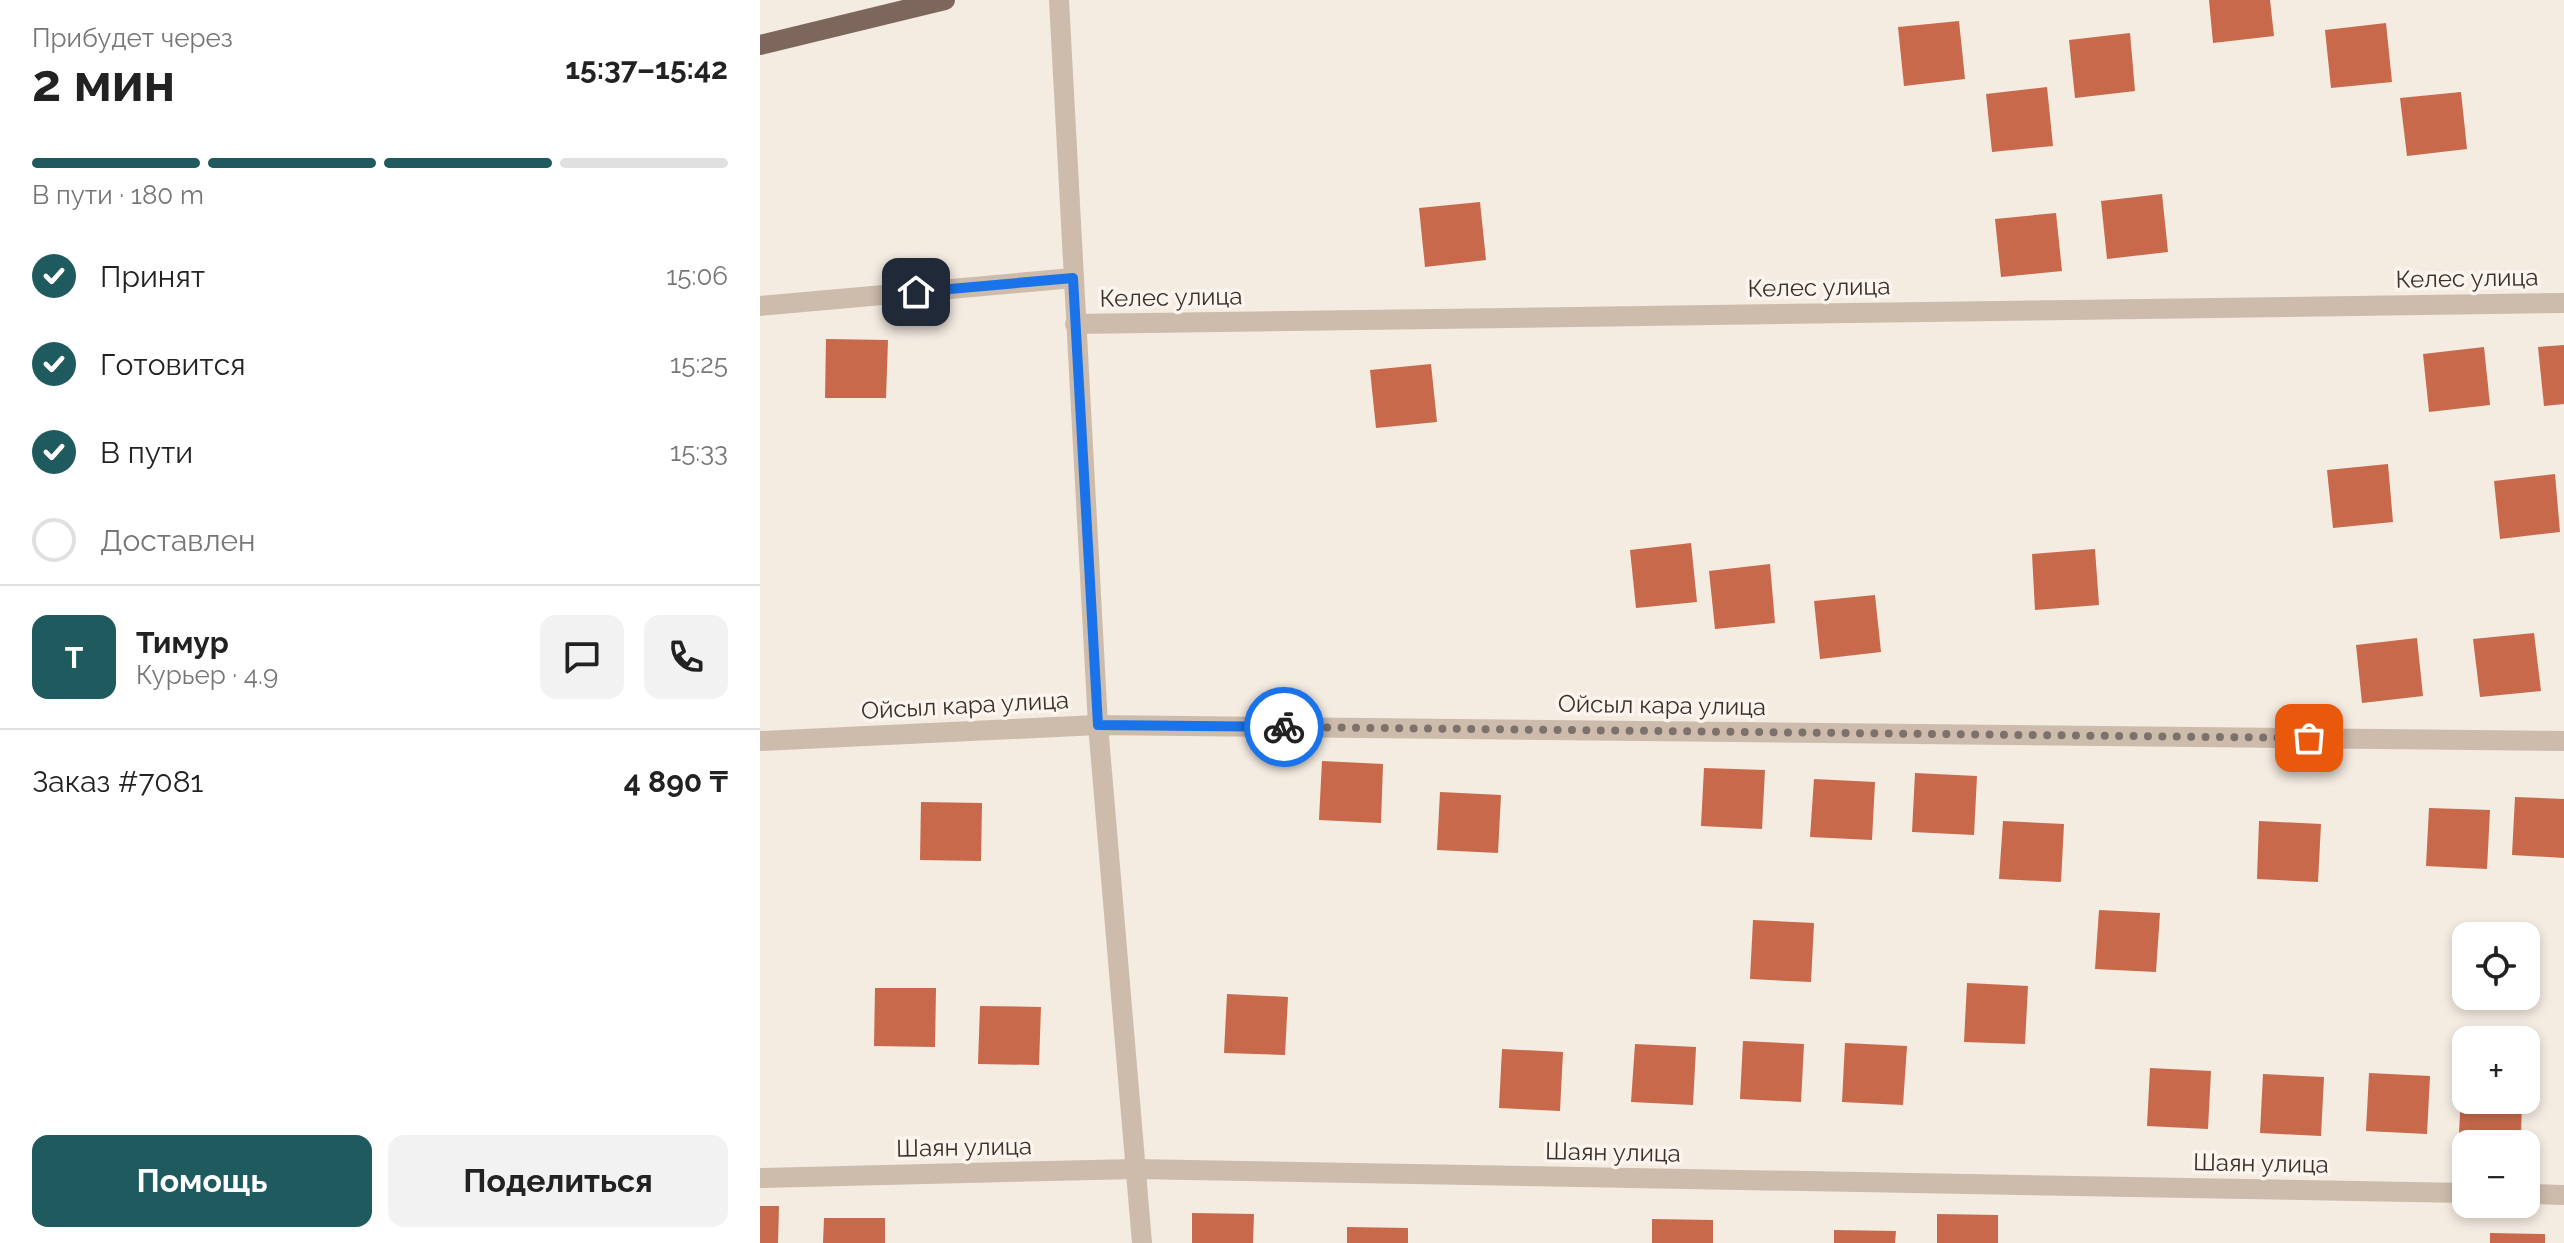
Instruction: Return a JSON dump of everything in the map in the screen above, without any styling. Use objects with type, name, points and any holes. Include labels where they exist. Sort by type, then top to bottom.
[{"type":"main road","points":[[760,45],[945,0]]},
{"type":"street","points":[[1059,0],[1098,725],[1142,1243]]},
{"type":"street","name":"Келес улица","points":[[760,306],[1073,278]]},
{"type":"street","name":"Келес улица","points":[[1075,324],[2564,303]]},
{"type":"street","name":"Ойсыл кара улица","points":[[760,741],[1098,725],[2564,741]]},
{"type":"street","name":"Шаян улица","points":[[760,1178],[1135,1169],[2452,1193]]},
{"type":"street","points":[[2540,1194],[2564,1195]]},
{"type":"building","points":[[2209,0],[2270,0],[2274,36],[2213,43]]},
{"type":"building","points":[[1959,21],[1965,79],[1904,86],[1898,27]]},
{"type":"building","points":[[2386,23],[2392,82],[2331,88],[2325,30]]},
{"type":"building","points":[[2130,33],[2135,91],[2075,98],[2069,40]]},
{"type":"building","points":[[2047,87],[2053,146],[1992,152],[1986,94]]},
{"type":"building","points":[[2461,92],[2467,149],[2407,156],[2400,98]]},
{"type":"building","points":[[2162,194],[2168,252],[2107,259],[2101,201]]},
{"type":"building","points":[[1480,202],[1486,260],[1425,267],[1419,208]]},
{"type":"building","points":[[2056,213],[2062,271],[2001,277],[1995,219]]},
{"type":"building","points":[[826,339],[888,340],[886,398],[825,398]]},
{"type":"building","points":[[2564,345],[2564,404],[2544,406],[2538,347]]},
{"type":"building","points":[[2484,347],[2490,405],[2429,412],[2423,354]]},
{"type":"building","points":[[1431,364],[1437,422],[1376,428],[1370,370]]},
{"type":"building","points":[[2388,464],[2393,522],[2333,528],[2327,470]]},
{"type":"building","points":[[2555,474],[2560,532],[2500,539],[2494,481]]},
{"type":"building","points":[[1691,543],[1697,602],[1636,608],[1630,550]]},
{"type":"building","points":[[2095,549],[2099,605],[2035,610],[2032,554]]},
{"type":"building","points":[[1770,564],[1775,623],[1715,629],[1709,571]]},
{"type":"building","points":[[1875,595],[1881,652],[1820,659],[1814,601]]},
{"type":"building","points":[[2534,633],[2541,691],[2480,697],[2473,639]]},
{"type":"building","points":[[2417,638],[2423,696],[2362,703],[2356,645]]},
{"type":"building","points":[[1322,761],[1383,764],[1381,823],[1319,820]]},
{"type":"building","points":[[1704,768],[1765,770],[1762,829],[1701,826]]},
{"type":"building","points":[[1915,773],[1977,776],[1974,835],[1912,832]]},
{"type":"building","points":[[1814,779],[1875,782],[1872,840],[1810,837]]},
{"type":"building","points":[[1440,792],[1501,795],[1498,853],[1437,850]]},
{"type":"building","points":[[2515,797],[2564,799],[2564,858],[2512,855]]},
{"type":"building","points":[[921,802],[982,803],[981,861],[920,860]]},
{"type":"building","points":[[2429,808],[2490,810],[2487,869],[2426,866]]},
{"type":"building","points":[[2003,821],[2064,824],[2061,882],[1999,879]]},
{"type":"building","points":[[2259,821],[2321,824],[2318,882],[2257,879]]},
{"type":"building","points":[[2099,910],[2160,913],[2156,972],[2095,969]]},
{"type":"building","points":[[1753,920],[1814,923],[1811,982],[1750,979]]},
{"type":"building","points":[[1967,983],[2028,986],[2025,1044],[1964,1042]]},
{"type":"building","points":[[875,988],[936,988],[935,1047],[874,1046]]},
{"type":"building","points":[[1227,994],[1288,997],[1285,1055],[1224,1053]]},
{"type":"building","points":[[980,1006],[1041,1007],[1039,1065],[978,1064]]},
{"type":"building","points":[[1743,1041],[1804,1044],[1801,1102],[1740,1099]]},
{"type":"building","points":[[1845,1043],[1907,1046],[1903,1105],[1842,1102]]},
{"type":"building","points":[[1635,1044],[1696,1047],[1693,1105],[1631,1102]]},
{"type":"building","points":[[1502,1049],[1563,1052],[1560,1111],[1499,1108]]},
{"type":"building","points":[[2150,1068],[2211,1071],[2208,1129],[2147,1126]]},
{"type":"building","points":[[2369,1073],[2430,1076],[2427,1134],[2366,1131]]},
{"type":"building","points":[[2263,1074],[2324,1077],[2321,1136],[2260,1133]]},
{"type":"building","points":[[2460,1114],[2522,1114],[2521,1130],[2459,1130]]},
{"type":"building","points":[[760,1206],[779,1206],[778,1243],[760,1243]]},
{"type":"building","points":[[1192,1213],[1254,1214],[1253,1243],[1192,1243]]},
{"type":"building","points":[[1937,1214],[1998,1215],[1998,1243],[1937,1243]]},
{"type":"building","points":[[824,1218],[885,1218],[885,1243],[823,1243]]},
{"type":"building","points":[[1652,1219],[1713,1220],[1713,1243],[1652,1243]]},
{"type":"building","points":[[1347,1227],[1408,1228],[1408,1243],[1347,1243]]},
{"type":"building","points":[[1834,1230],[1896,1231],[1895,1243],[1834,1243]]},
{"type":"building","points":[[2490,1233],[2545,1234],[2545,1243],[2490,1243]]},
{"type":"way so far","points":[[1284,727],[2309,738]]},
{"type":"route","points":[[916,292],[1073,278],[1098,725],[1284,727]]}]
